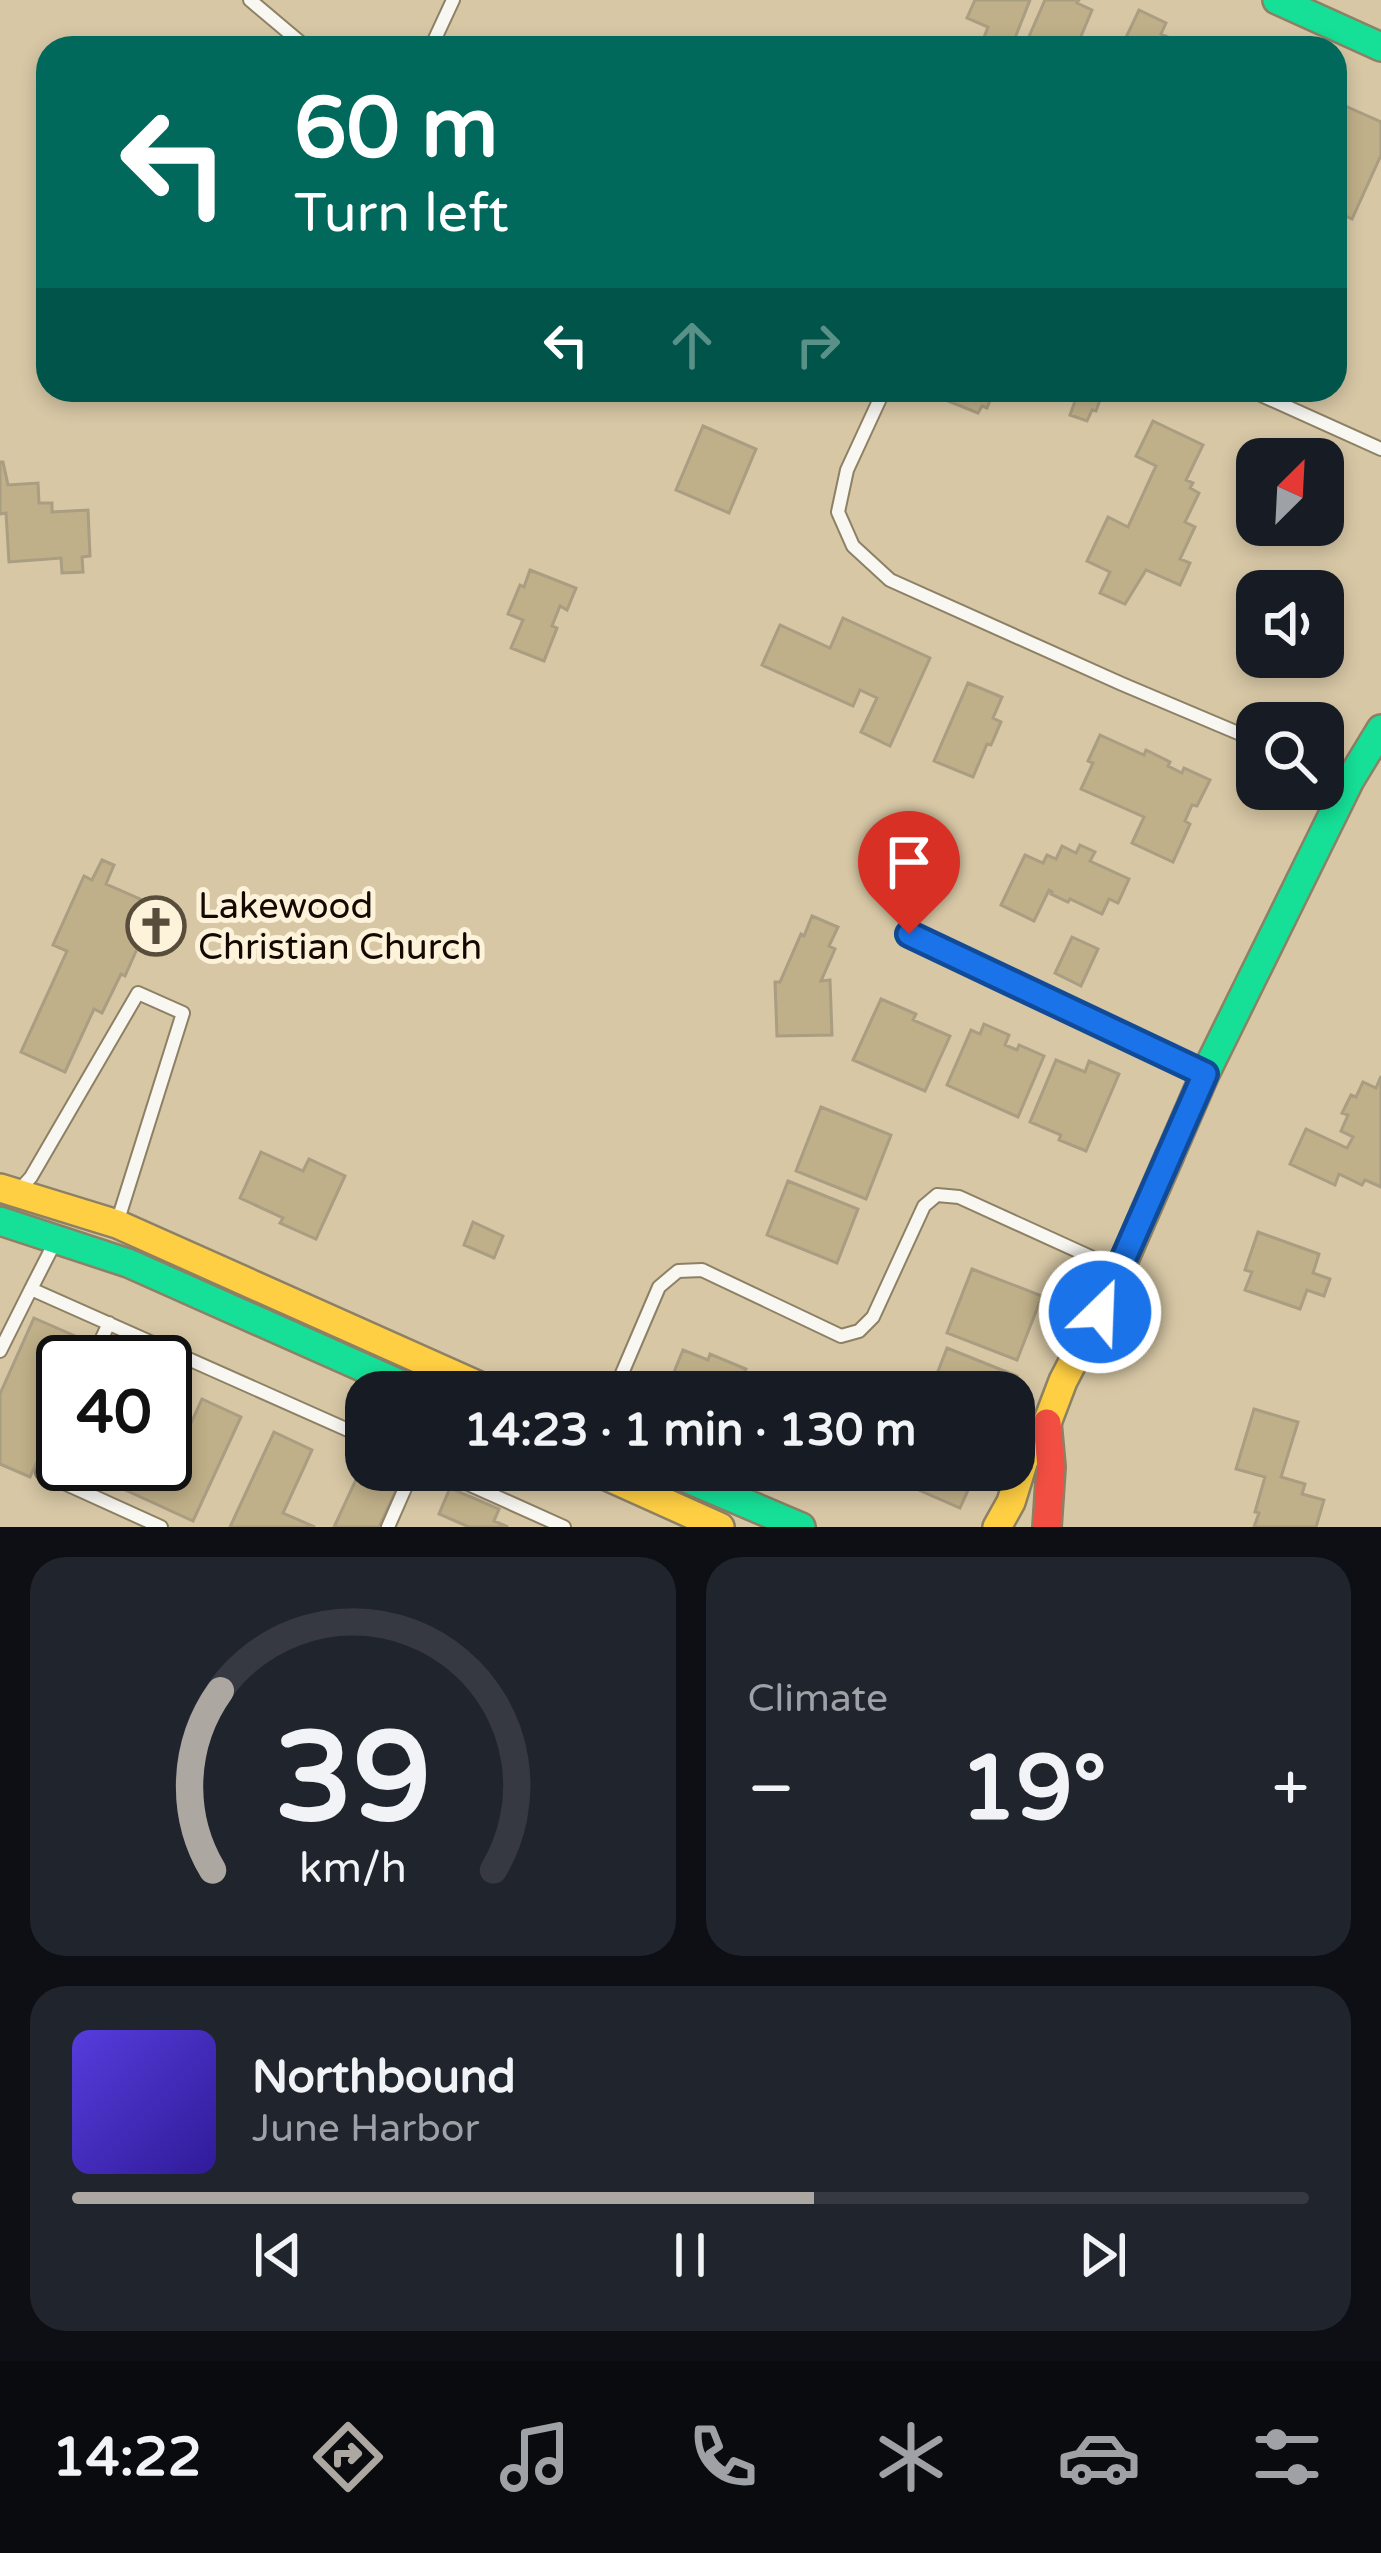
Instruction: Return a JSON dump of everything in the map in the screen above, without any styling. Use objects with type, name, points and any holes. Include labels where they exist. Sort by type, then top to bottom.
[{"type":"main road","points":[[1277,0],[1381,47]]},
{"type":"main road","points":[[997,1527],[1011,1502],[1024,1460],[1100,1312],[1344,777],[1381,729]]},
{"type":"main road","points":[[8,1191],[117,1224],[446,1371]]},
{"type":"main road","points":[[0,1221],[128,1263],[371,1371]]},
{"type":"main road","points":[[1047,1423],[1051,1467],[1047,1527]]},
{"type":"main road","points":[[630,1491],[673,1515],[714,1526]]},
{"type":"main road","points":[[716,1491],[801,1527]]},
{"type":"lane","points":[[250,0],[293,36]]},
{"type":"lane","points":[[437,36],[453,0]]},
{"type":"lane","points":[[878,402],[847,470],[838,512],[853,546],[890,580],[1236,732]]},
{"type":"lane","points":[[1277,402],[1381,449]]},
{"type":"lane","points":[[909,934],[1205,1074]]},
{"type":"lane","points":[[8,1191],[31,1177],[139,993],[184,1012],[117,1224]]},
{"type":"lane","points":[[623,1371],[659,1287],[678,1271],[702,1270],[842,1336],[859,1331],[873,1317],[924,1206],[937,1195],[959,1197],[1118,1270]]},
{"type":"lane","points":[[0,1351],[56,1239]]},
{"type":"lane","points":[[31,1288],[345,1429]]},
{"type":"lane","points":[[104,1335],[109,1323]]},
{"type":"lane","points":[[81,1491],[160,1527]]},
{"type":"lane","points":[[388,1527],[404,1491]]},
{"type":"lane","points":[[484,1491],[564,1527]]},
{"type":"building","points":[[975,0],[1030,0],[1016,36],[985,36],[988,27],[967,18]]},
{"type":"building","points":[[1045,0],[1079,0],[1092,10],[1081,36],[1029,36]]},
{"type":"building","points":[[1139,10],[1166,23],[1161,34],[1165,36],[1127,36]]},
{"type":"building","points":[[1347,107],[1381,122],[1381,155],[1352,219],[1347,217]]},
{"type":"building","points":[[950,402],[989,402],[978,413]]},
{"type":"building","points":[[1075,402],[1099,402],[1087,421],[1070,415]]},
{"type":"building","points":[[1153,421],[1203,445],[1186,480],[1199,493],[1185,522],[1195,527],[1180,559],[1190,563],[1180,585],[1146,570],[1125,604],[1100,593],[1110,572],[1087,561],[1108,517],[1128,527],[1156,466],[1136,456]]},
{"type":"building","points":[[703,426],[756,449],[729,513],[676,490]]},
{"type":"building","points":[[0,462],[8,485],[38,483],[39,503],[52,503],[52,512],[88,510],[90,556],[82,557],[83,572],[62,573],[61,558],[9,562],[6,513],[0,514]]},
{"type":"building","points":[[530,570],[576,588],[567,610],[560,606],[544,661],[511,648],[523,620],[508,614]]},
{"type":"building","points":[[843,618],[930,658],[890,746],[861,732],[877,698],[860,690],[853,706],[762,665],[780,625],[830,648]]},
{"type":"building","points":[[968,683],[1002,697],[993,718],[1001,722],[973,777],[934,761]]},
{"type":"building","points":[[1100,735],[1144,755],[1146,750],[1182,773],[1184,768],[1210,780],[1197,806],[1192,805],[1185,821],[1190,824],[1173,862],[1132,843],[1144,817],[1081,789]]},
{"type":"building","points":[[1080,845],[1095,852],[1090,861],[1129,879],[1118,903],[1109,899],[1102,914],[1049,890],[1034,921],[1001,905],[1025,855],[1043,863],[1047,855],[1056,859],[1062,846],[1076,853]]},
{"type":"building","points":[[102,860],[114,865],[106,884],[156,906],[125,976],[121,974],[102,1013],[94,1009],[65,1072],[21,1052],[67,951],[53,945],[84,876],[92,880]]},
{"type":"building","points":[[812,916],[838,927],[829,946],[835,949],[821,981],[830,980],[832,1035],[777,1036],[775,982],[780,982]]},
{"type":"building","points":[[1072,937],[1098,949],[1081,986],[1055,973]]},
{"type":"building","points":[[881,999],[950,1036],[925,1091],[853,1060]]},
{"type":"building","points":[[984,1024],[1009,1035],[1005,1045],[1017,1050],[1019,1045],[1044,1056],[1018,1117],[947,1085],[971,1030],[980,1034]]},
{"type":"building","points":[[1056,1060],[1085,1072],[1089,1061],[1119,1074],[1086,1151],[1030,1122]]},
{"type":"building","points":[[1381,1076],[1381,1187],[1365,1180],[1362,1185],[1339,1174],[1335,1185],[1290,1164],[1306,1129],[1347,1148],[1353,1137],[1341,1131],[1348,1115],[1342,1113],[1363,1082],[1376,1088]]},
{"type":"building","points":[[821,1107],[891,1135],[866,1199],[796,1171]]},
{"type":"building","points":[[261,1152],[303,1171],[309,1159],[345,1176],[316,1239],[240,1198]]},
{"type":"building","points":[[788,1181],[858,1209],[837,1263],[767,1235]]},
{"type":"building","points":[[473,1222],[503,1236],[494,1258],[464,1245]]},
{"type":"building","points":[[1258,1232],[1319,1254],[1313,1273],[1330,1279],[1324,1296],[1307,1290],[1300,1309],[1245,1290],[1252,1272],[1245,1270]]},
{"type":"building","points":[[972,1269],[1042,1296],[1017,1360],[947,1333]]},
{"type":"building","points":[[34,1318],[73,1335],[36,1335],[36,1464],[30,1477],[0,1464],[0,1394]]},
{"type":"building","points":[[947,1348],[1004,1371],[938,1371]]},
{"type":"building","points":[[683,1350],[708,1360],[710,1354],[746,1369],[745,1371],[674,1371]]},
{"type":"building","points":[[202,1399],[241,1417],[193,1521],[128,1491],[192,1491],[192,1421]]},
{"type":"building","points":[[1254,1409],[1298,1422],[1281,1477],[1305,1484],[1302,1494],[1324,1500],[1316,1527],[1254,1527],[1265,1477],[1236,1469]]},
{"type":"building","points":[[274,1432],[312,1450],[283,1513],[315,1527],[230,1527]]},
{"type":"building","points":[[351,1491],[396,1491],[379,1527],[334,1527]]},
{"type":"building","points":[[449,1491],[457,1491],[499,1509],[494,1521],[508,1527],[469,1527],[439,1514]]},
{"type":"building","points":[[921,1491],[968,1491],[960,1508]]},
{"type":"traffic: fast","points":[[1277,0],[1381,47]]},
{"type":"traffic: fast","points":[[1169,1157],[1350,780],[1381,729]]},
{"type":"traffic: fast","points":[[0,1221],[128,1263],[371,1371]]},
{"type":"traffic: fast","points":[[716,1491],[801,1527]]},
{"type":"traffic: slow","points":[[997,1527],[1011,1502],[1024,1460],[1047,1423],[1063,1381],[1115,1281],[1169,1157]]},
{"type":"traffic: slow","points":[[0,1188],[117,1224],[446,1371]]},
{"type":"traffic: slow","points":[[640,1491],[720,1527]]},
{"type":"traffic: jam","points":[[1047,1423],[1051,1467],[1047,1527]]},
{"type":"place","name":"Lakewood Christian Church","points":[[156,926]]},
{"type":"route","points":[[909,934],[1205,1074],[1100,1312]]}]
